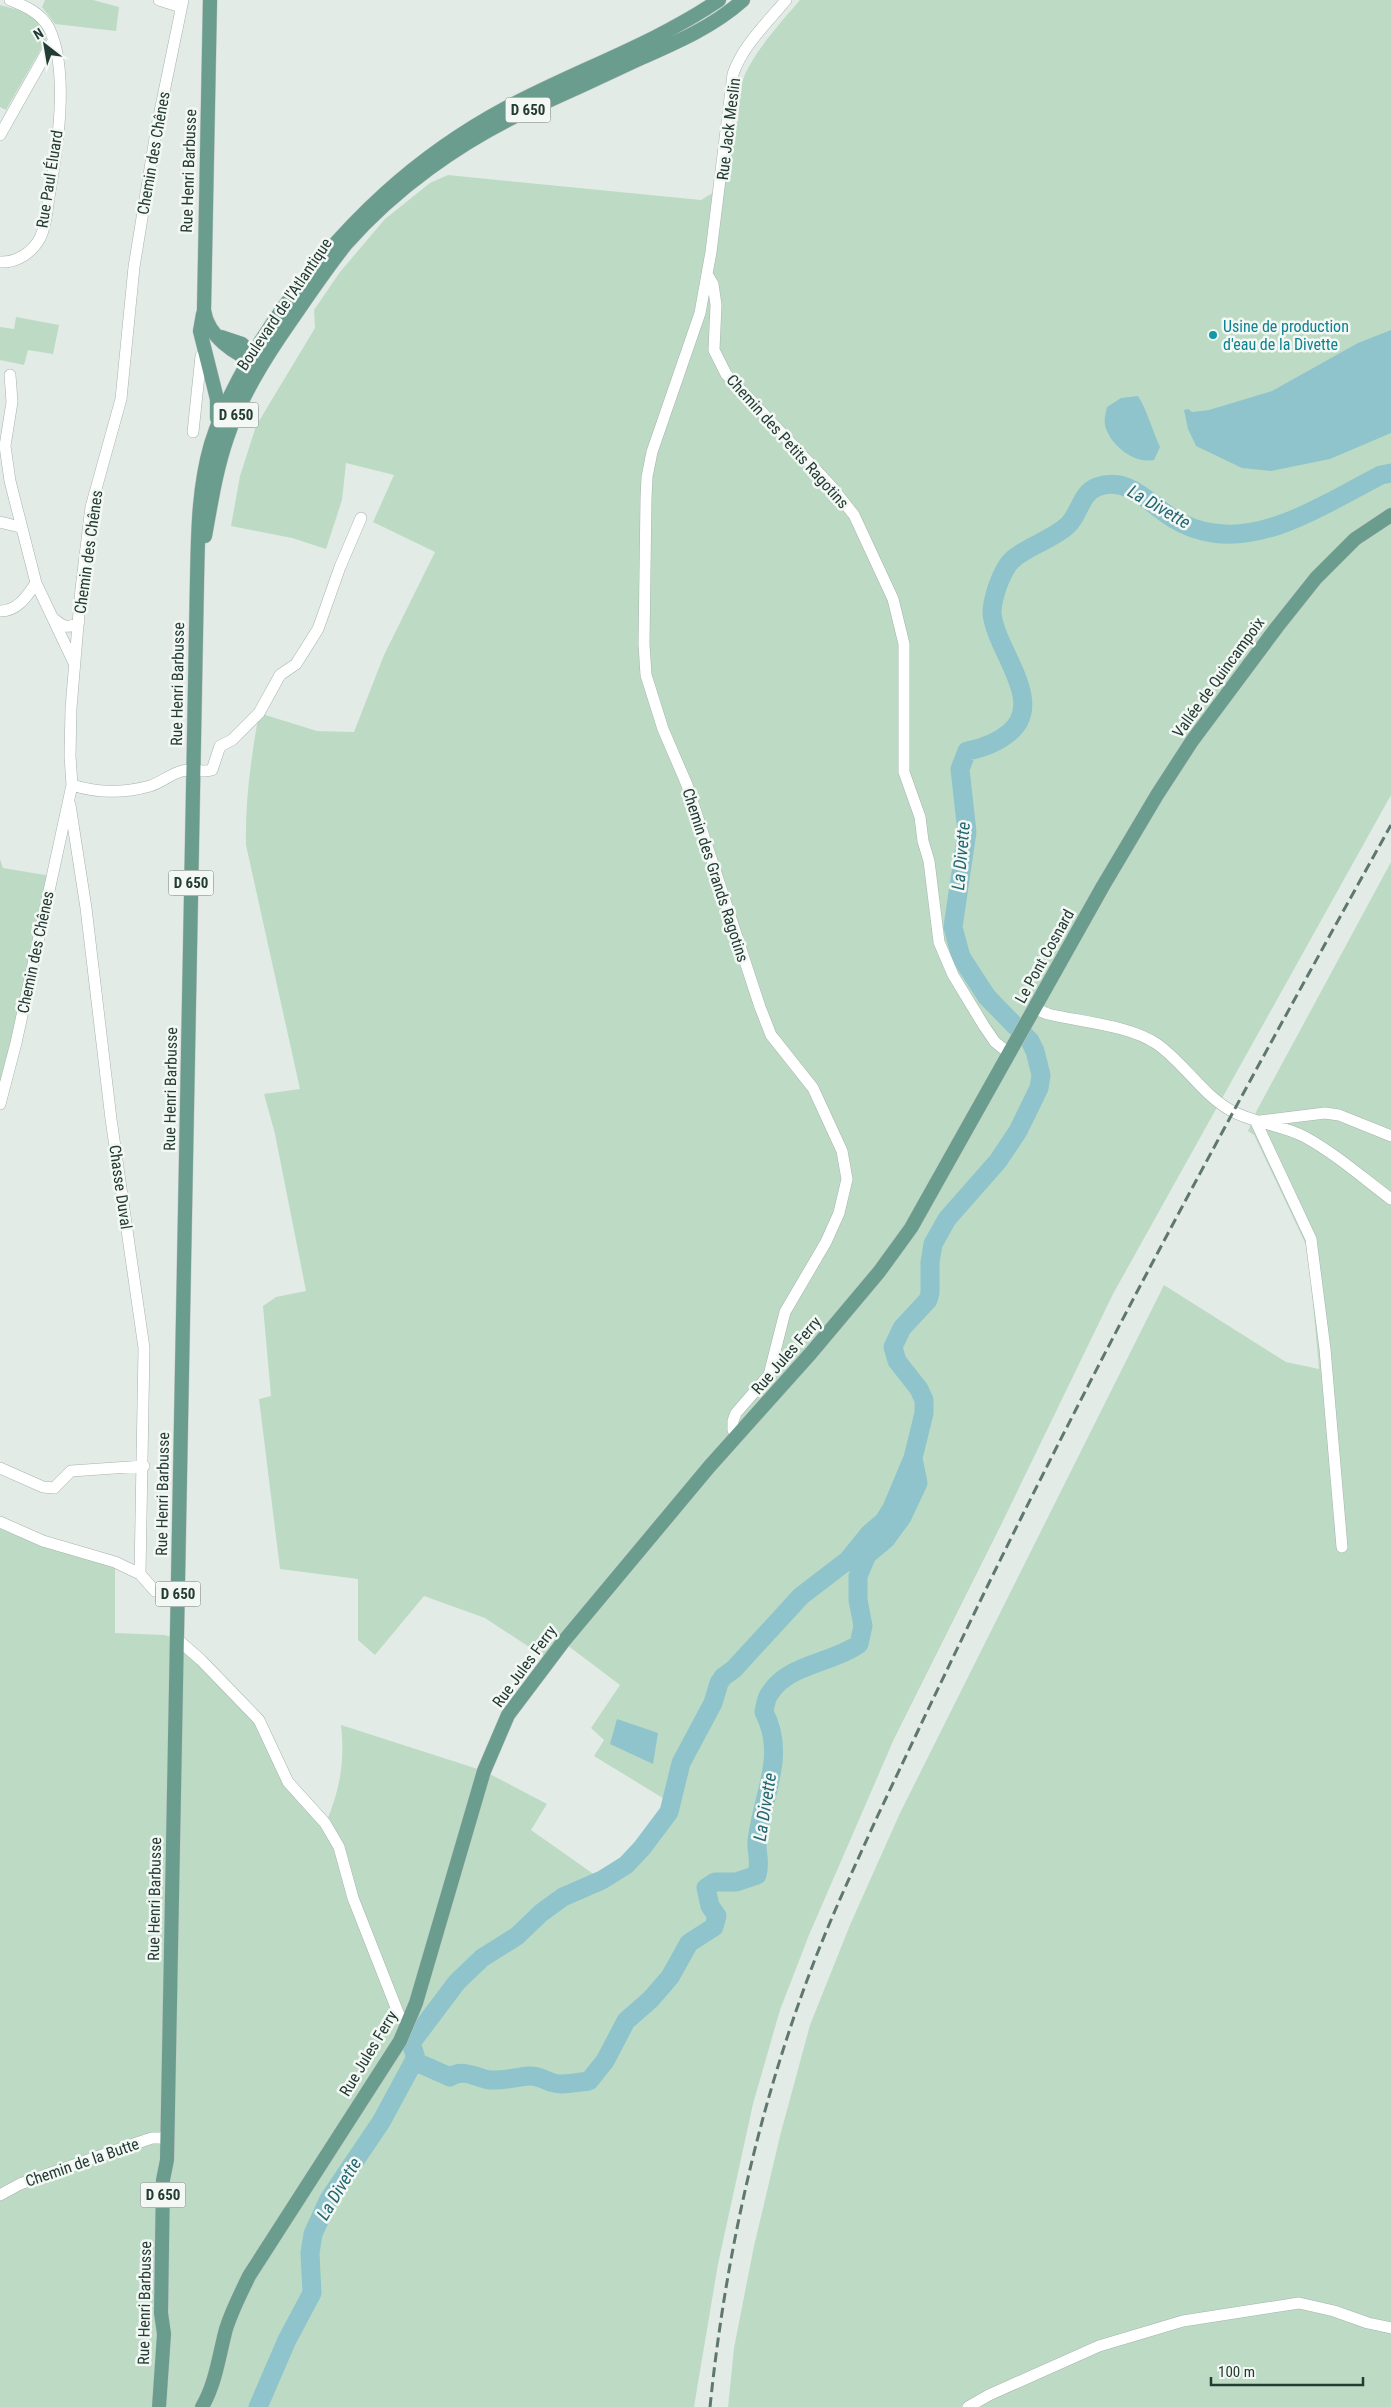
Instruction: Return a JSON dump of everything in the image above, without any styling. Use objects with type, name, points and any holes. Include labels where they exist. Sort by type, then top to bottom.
[{"type":"main road","name":"Rue Henri Barbusse","points":[[210,0],[204,310],[207,324],[231,349],[255,359]]},
{"type":"main road","name":"Boulevard de l'Atlantique","points":[[197,581],[222,453],[255,359],[273,322],[335,242],[406,174],[439,149],[506,108],[683,24],[720,0]]},
{"type":"main road","name":"Boulevard de l'Atlantique","points":[[197,581],[200,501],[205,468],[217,426],[233,389],[347,244],[376,215],[437,164],[483,134],[524,112],[682,40],[714,22],[743,0]]},
{"type":"main road","points":[[204,310],[200,331],[217,399],[217,426]]},
{"type":"main road","points":[[235,341],[257,334],[273,322]]},
{"type":"main road","points":[[220,337],[235,341],[255,359]]},
{"type":"main road","name":"Vallée de Quincampoix","points":[[1103,886],[1156,795],[1192,741],[1282,620],[1316,578],[1344,549],[1370,528],[1391,515]]},
{"type":"main road","name":"Rue Henri Barbusse","points":[[159,2407],[164,2334],[160,2313],[164,2180],[167,2160],[197,581]]},
{"type":"main road","name":"Le Pont Cosnard","points":[[1013,1049],[1103,886]]},
{"type":"main road","name":"Rue Jules Ferry","points":[[202,2407],[215,2378],[227,2328],[237,2301],[250,2276],[400,2041],[416,2003],[484,1771],[508,1715],[563,1642],[738,1436],[811,1354],[879,1272],[906,1236],[1013,1049]]},
{"type":"main road","points":[[159,2386],[168,2407]]},
{"type":"main road","name":"Rue Jules Ferry","points":[[193,2407],[208,2392]]},
{"type":"street","name":"Rue Paul Éluard","points":[[0,262],[12,263],[29,252],[40,238],[58,147],[59,83],[57,57],[53,41],[48,28],[40,16],[25,6],[10,0]]},
{"type":"street","points":[[159,0],[182,4]]},
{"type":"street","name":"Rue Jack Meslin","points":[[707,274],[734,74],[741,56],[748,45],[786,0]]},
{"type":"street","name":"Chemin des Chênes","points":[[0,1104],[16,1043],[72,784],[70,746],[74,663],[91,507],[121,399],[134,267],[157,126],[182,4]]},
{"type":"street","points":[[0,135],[53,41]]},
{"type":"street","name":"Chemin des Petits Ragotins","points":[[707,274],[713,284],[716,305],[714,350],[726,374],[831,486],[854,515],[893,599],[904,644],[904,772],[920,817],[922,842],[929,860],[939,942],[953,975],[994,1042],[1013,1049]]},
{"type":"street","name":"Chemin des Grands Ragotins","points":[[707,274],[696,330],[652,452],[647,477],[644,644],[646,675],[664,729],[687,785],[760,1007],[771,1035],[813,1088],[842,1151],[847,1179],[839,1213],[826,1242],[785,1312],[769,1375],[736,1413],[733,1421],[734,1430],[738,1436]]},
{"type":"street","points":[[193,432],[201,356],[205,352]]},
{"type":"street","points":[[10,375],[12,402],[5,446],[20,527],[36,583],[74,663]]},
{"type":"street","points":[[72,784],[88,790],[112,792],[151,786],[176,773],[194,769],[204,773],[212,770],[220,746],[232,740],[259,713],[280,674],[296,664],[318,629],[340,567],[361,518]]},
{"type":"street","points":[[0,522],[20,527]]},
{"type":"street","points":[[0,612],[23,602],[36,583]]},
{"type":"street","points":[[52,618],[63,627],[73,626],[79,622]]},
{"type":"street","name":"Chasse Duval","points":[[69,801],[86,908],[112,1119],[144,1348],[142,1448],[144,1466],[140,1574]]},
{"type":"street","points":[[1035,1009],[1055,1016],[1129,1032],[1146,1038],[1168,1053],[1220,1104],[1256,1122],[1304,1137],[1336,1157],[1391,1199]]},
{"type":"street","points":[[1256,1122],[1325,1114],[1339,1115],[1391,1136]]},
{"type":"street","points":[[1256,1122],[1311,1239],[1325,1349],[1342,1547]]},
{"type":"street","points":[[0,1468],[43,1487],[54,1488],[72,1472],[144,1466]]},
{"type":"street","points":[[0,1522],[43,1541],[115,1562],[140,1574],[155,1591],[178,1595]]},
{"type":"street","points":[[177,1639],[201,1660],[259,1720],[288,1782],[325,1823],[339,1847],[353,1898],[398,2015]]},
{"type":"street","name":"Chemin de la Butte","points":[[0,2195],[20,2184],[134,2144],[152,2138],[167,2138]]},
{"type":"street","points":[[968,2407],[989,2395],[1099,2346],[1183,2322],[1299,2303],[1391,2328]]},
{"type":"green space","points":[[45,0],[93,0],[119,7],[116,31],[55,24],[42,7]]},
{"type":"green space","points":[[800,0],[1391,0],[1391,795],[1113,1294],[1001,1525],[894,1739],[809,1935],[780,2010],[753,2104],[718,2264],[694,2407],[0,2407],[0,1522],[115,1562],[115,1633],[165,1635],[177,1639],[259,1720],[280,1769],[326,1823],[335,1799],[342,1763],[341,1725],[484,1771],[547,1804],[531,1830],[602,1880],[626,1865],[669,1812],[671,1803],[594,1756],[604,1740],[591,1728],[620,1685],[563,1642],[549,1660],[485,1618],[424,1596],[375,1655],[358,1640],[358,1579],[280,1569],[259,1399],[271,1396],[263,1306],[276,1297],[306,1291],[275,1134],[264,1094],[300,1089],[246,845],[249,779],[253,746],[259,713],[317,731],[354,732],[384,655],[435,552],[373,522],[394,475],[346,463],[342,500],[326,549],[292,538],[231,526],[240,476],[256,426],[315,328],[314,310],[340,272],[385,219],[430,183],[448,175],[701,200],[714,192],[722,121],[738,122],[739,100],[744,76],[757,53]]},
{"type":"green space","points":[[0,5],[26,12],[43,25],[46,40],[6,110],[0,107]]},
{"type":"green space","points":[[16,317],[59,325],[53,354],[28,350],[24,365],[0,360],[0,327],[14,329]]},
{"type":"green space","points":[[0,859],[3,868],[51,876],[0,1104]]},
{"type":"green space","points":[[1391,862],[1391,2407],[728,2407],[734,2348],[754,2246],[780,2136],[810,2025],[850,1925],[900,1813],[1164,1285],[1286,1362],[1319,1369],[1308,1249],[1254,1135],[1248,1131],[1256,1112]]},
{"type":"water","points":[[1391,330],[1391,433],[1330,459],[1271,471],[1242,468],[1196,446],[1188,429],[1184,410],[1188,409],[1192,412],[1209,410],[1272,391],[1358,343]]},
{"type":"water","points":[[1138,396],[1145,408],[1160,447],[1154,460],[1140,460],[1120,449],[1110,437],[1105,425],[1107,407],[1121,398]]},
{"type":"water","points":[[617,1719],[658,1733],[653,1764],[610,1744]]},
{"type":"waterway","name":"La Divette","points":[[258,2407],[287,2340],[312,2293],[310,2253],[313,2234],[329,2199],[381,2122],[414,2061],[415,2055],[411,2043],[457,1982],[482,1958],[517,1936],[541,1913],[563,1897],[602,1880],[626,1865],[642,1848],[669,1812],[681,1763],[713,1703],[719,1683],[723,1677],[734,1669],[801,1596],[848,1560],[869,1534],[884,1521],[892,1508],[913,1458],[924,1413],[924,1400],[919,1389],[897,1361],[893,1347],[902,1328],[928,1300],[933,1244],[947,1219],[998,1161],[1018,1131],[1039,1088],[1041,1075],[1035,1051],[1030,1041],[987,997],[961,957],[953,927],[967,832],[960,769],[967,751],[990,744],[1010,732],[1020,720],[1023,706],[1021,690],[1001,643],[992,613],[996,592],[1005,570],[1017,556],[1068,525],[1087,494],[1097,487],[1109,484],[1129,488],[1174,519],[1188,526],[1213,533],[1235,534],[1256,531],[1300,517],[1381,475],[1391,473]]},
{"type":"waterway","name":"La Divette","points":[[414,2061],[450,2077],[455,2074],[465,2073],[490,2080],[533,2076],[558,2084],[589,2081],[605,2061],[626,2021],[651,1999],[670,1977],[689,1943],[714,1927],[717,1916],[710,1906],[706,1888],[715,1882],[736,1882],[757,1875],[759,1865],[757,1841],[773,1760],[771,1728],[764,1712],[767,1700],[778,1683],[788,1676],[837,1656],[859,1644],[863,1626],[858,1600],[858,1576],[867,1555],[886,1539],[902,1517],[918,1483],[913,1458]]},
{"type":"railway","points":[[710,2407],[724,2297],[734,2242],[759,2134],[790,2027],[833,1915],[959,1644],[1133,1299],[1391,825]]},
{"type":"place","name":"Usine de production d'eau de la Divette","points":[[1213,335]]}]
